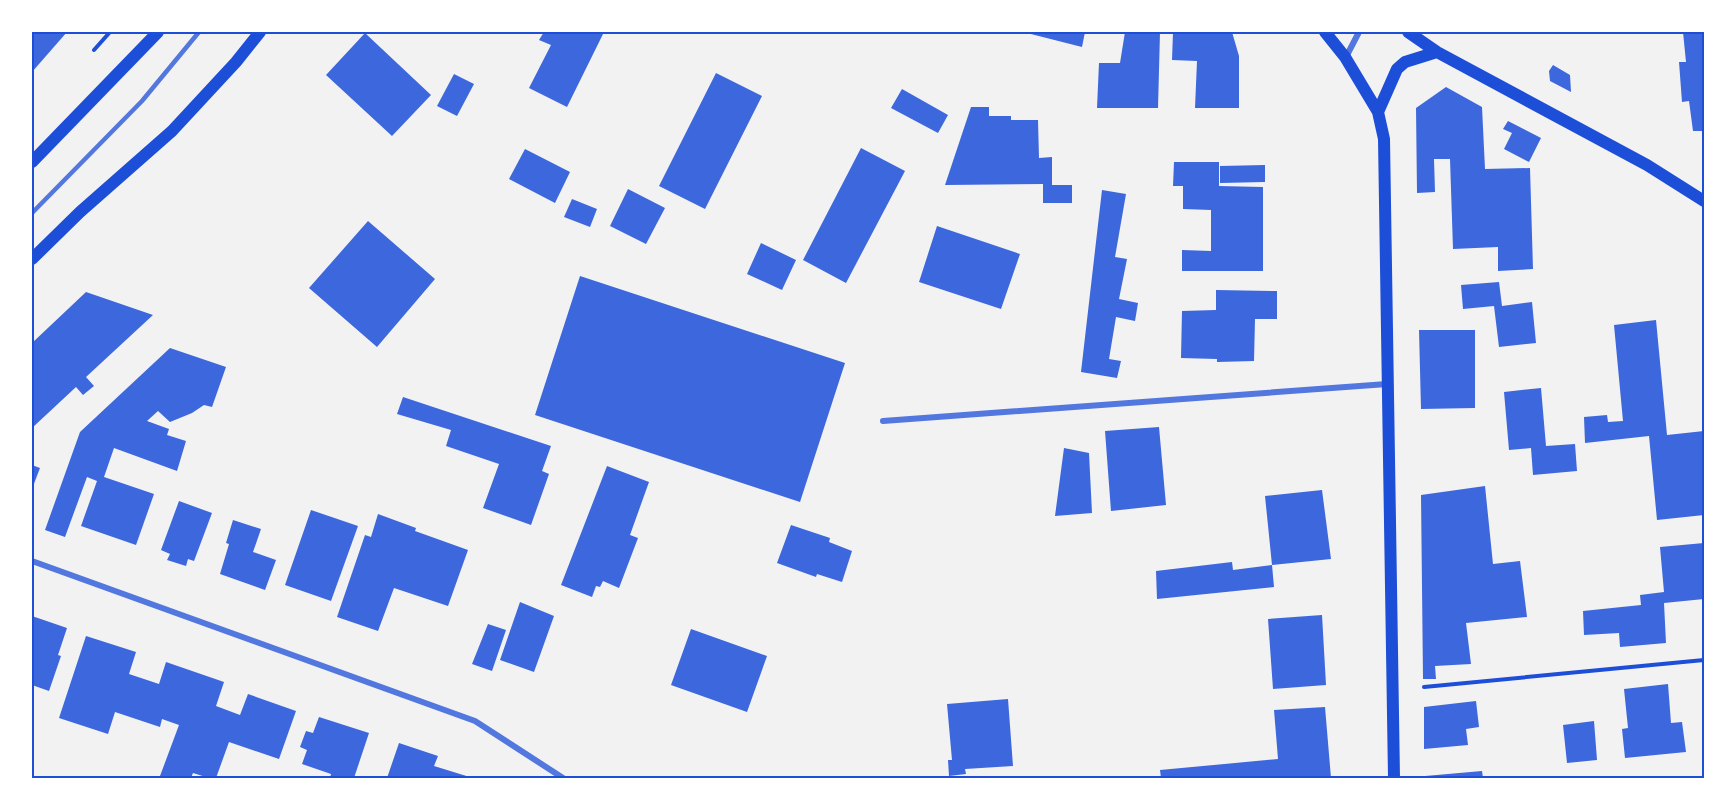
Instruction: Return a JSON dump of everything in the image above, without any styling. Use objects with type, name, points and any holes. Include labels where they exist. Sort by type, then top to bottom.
[{"type":"main road","points":[[32,162],[159,32]]},
{"type":"main road","points":[[32,259],[80,212],[172,131],[237,62],[260,32]]},
{"type":"main road","points":[[1325,32],[1345,57],[1378,112],[1384,139],[1394,778]]},
{"type":"main road","points":[[1408,32],[1437,52],[1647,165],[1704,201]]},
{"type":"main road","points":[[1378,112],[1397,69],[1405,62],[1437,52]]},
{"type":"street","points":[[1345,57],[1359,32]]},
{"type":"street","points":[[883,421],[1387,384]]},
{"type":"street","points":[[32,561],[475,721],[563,778]]},
{"type":"lane","points":[[32,213],[142,101],[199,32]]},
{"type":"path","points":[[1393,689],[1704,660]]},
{"type":"building","points":[[32,32],[67,32],[32,72]]},
{"type":"building","points":[[544,32],[604,32],[567,107],[529,88],[551,45],[539,40]]},
{"type":"building","points":[[1023,32],[1085,32],[1082,47]]},
{"type":"building","points":[[1125,32],[1160,32],[1158,108],[1097,108],[1099,63],[1120,63]]},
{"type":"building","points":[[1173,32],[1232,32],[1239,56],[1239,108],[1195,108],[1197,61],[1172,60]]},
{"type":"building","points":[[1683,32],[1704,32],[1704,131],[1693,131],[1689,101],[1682,102],[1679,62],[1686,62]]},
{"type":"building","points":[[365,33],[431,95],[392,136],[326,75]]},
{"type":"building","points":[[1553,65],[1570,75],[1571,92],[1550,81],[1549,71]]},
{"type":"building","points":[[716,73],[762,96],[705,209],[659,186]]},
{"type":"building","points":[[454,74],[474,84],[457,116],[437,106]]},
{"type":"building","points":[[1446,87],[1482,107],[1485,169],[1530,168],[1533,269],[1498,271],[1498,247],[1453,249],[1450,159],[1434,159],[1435,192],[1417,193],[1416,108]]},
{"type":"building","points":[[902,89],[948,115],[938,133],[891,108]]},
{"type":"building","points":[[971,107],[989,107],[989,116],[1011,116],[1011,120],[1038,120],[1039,158],[1052,157],[1052,185],[1072,185],[1072,203],[1043,203],[1043,184],[945,185]]},
{"type":"building","points":[[1508,121],[1541,138],[1529,162],[1504,149],[1512,133],[1503,129]]},
{"type":"building","points":[[861,148],[905,171],[846,283],[803,260]]},
{"type":"building","points":[[525,149],[570,172],[555,203],[509,179]]},
{"type":"building","points":[[1174,162],[1219,162],[1219,186],[1263,187],[1263,271],[1182,271],[1182,250],[1211,251],[1211,210],[1183,209],[1183,186],[1173,186]]},
{"type":"building","points":[[1265,165],[1265,182],[1220,183],[1220,166]]},
{"type":"building","points":[[628,189],[665,208],[646,244],[610,226]]},
{"type":"building","points":[[1102,190],[1126,194],[1115,257],[1127,259],[1119,299],[1138,303],[1135,321],[1116,317],[1109,359],[1121,361],[1117,378],[1081,372]]},
{"type":"building","points":[[572,199],[597,209],[590,227],[564,217]]},
{"type":"building","points":[[368,221],[435,279],[377,347],[309,288]]},
{"type":"building","points":[[937,226],[1020,254],[1001,309],[919,282]]},
{"type":"building","points":[[761,243],[796,260],[782,290],[747,274]]},
{"type":"building","points":[[580,276],[845,363],[800,502],[535,415]]},
{"type":"building","points":[[1499,282],[1502,306],[1532,302],[1536,343],[1499,347],[1494,306],[1463,309],[1461,285]]},
{"type":"building","points":[[1216,290],[1277,291],[1277,319],[1255,319],[1254,361],[1217,362],[1217,359],[1181,358],[1182,311],[1216,310]]},
{"type":"building","points":[[86,292],[153,315],[86,377],[94,386],[83,395],[76,387],[32,428],[32,343]]},
{"type":"building","points":[[1656,320],[1667,435],[1704,431],[1704,515],[1657,520],[1649,436],[1585,443],[1584,417],[1607,415],[1608,422],[1623,421],[1614,325]]},
{"type":"building","points":[[1419,330],[1475,330],[1475,408],[1421,409]]},
{"type":"building","points":[[170,348],[226,367],[212,407],[204,405],[170,422],[158,411],[147,421],[169,429],[167,435],[186,441],[177,471],[114,448],[104,477],[154,494],[136,545],[81,526],[97,481],[87,477],[65,537],[45,530],[80,432]]},
{"type":"building","points":[[1541,388],[1546,446],[1575,444],[1577,471],[1533,475],[1531,448],[1509,450],[1504,392]]},
{"type":"building","points":[[403,397],[551,446],[542,471],[549,474],[531,525],[483,508],[499,464],[446,446],[451,430],[397,414]]},
{"type":"building","points":[[1159,427],[1166,505],[1111,511],[1105,431]]},
{"type":"building","points":[[1064,448],[1089,453],[1092,513],[1055,516]]},
{"type":"building","points":[[32,465],[40,468],[32,489]]},
{"type":"building","points":[[607,466],[649,482],[630,535],[638,538],[619,588],[603,581],[600,587],[596,586],[592,597],[561,585]]},
{"type":"building","points":[[1485,486],[1493,564],[1520,561],[1527,617],[1466,623],[1471,664],[1435,666],[1436,679],[1423,679],[1421,495]]},
{"type":"building","points":[[1322,490],[1331,559],[1272,565],[1265,496]]},
{"type":"building","points":[[179,501],[212,513],[194,561],[188,559],[186,566],[167,560],[170,554],[161,550]]},
{"type":"building","points":[[311,510],[358,526],[331,601],[285,585]]},
{"type":"building","points":[[378,514],[416,528],[415,531],[468,550],[448,606],[394,588],[378,631],[337,617],[365,535],[371,537]]},
{"type":"building","points":[[233,520],[261,529],[253,552],[276,560],[265,590],[220,574]]},
{"type":"building","points":[[791,525],[830,538],[829,542],[852,551],[842,582],[817,574],[816,577],[777,563]]},
{"type":"building","points":[[1704,543],[1704,599],[1664,603],[1666,643],[1620,647],[1619,633],[1584,635],[1583,611],[1641,605],[1640,595],[1664,592],[1660,547]]},
{"type":"building","points":[[1232,562],[1233,570],[1272,565],[1274,587],[1157,599],[1156,571]]},
{"type":"building","points":[[520,602],[554,616],[534,672],[500,660]]},
{"type":"building","points":[[1322,615],[1326,685],[1273,689],[1268,619]]},
{"type":"building","points":[[32,616],[67,628],[58,655],[61,656],[49,691],[32,685]]},
{"type":"building","points":[[488,624],[506,630],[492,671],[472,664]]},
{"type":"building","points":[[691,629],[767,656],[747,712],[671,685]]},
{"type":"building","points":[[86,636],[136,652],[129,674],[159,684],[166,662],[224,682],[216,706],[240,715],[248,694],[296,711],[279,759],[229,742],[216,778],[193,773],[191,778],[167,778],[160,776],[179,725],[162,719],[160,727],[115,712],[108,734],[59,718]]},
{"type":"building","points":[[1668,684],[1671,723],[1682,722],[1686,752],[1625,758],[1622,729],[1628,728],[1624,689]]},
{"type":"building","points":[[1008,699],[1013,766],[965,769],[966,774],[949,776],[948,760],[952,760],[947,704]]},
{"type":"building","points":[[1476,701],[1479,727],[1466,729],[1468,745],[1424,749],[1424,707]]},
{"type":"building","points":[[1325,707],[1331,778],[1161,778],[1160,770],[1278,759],[1274,710]]},
{"type":"building","points":[[319,717],[369,733],[354,778],[330,778],[331,774],[302,764],[307,750],[300,747],[306,731],[313,733]]},
{"type":"building","points":[[1594,721],[1597,760],[1567,763],[1563,725]]},
{"type":"building","points":[[399,743],[438,756],[434,766],[473,778],[387,778]]},
{"type":"building","points":[[1482,771],[1483,778],[1425,778],[1425,776]]}]
